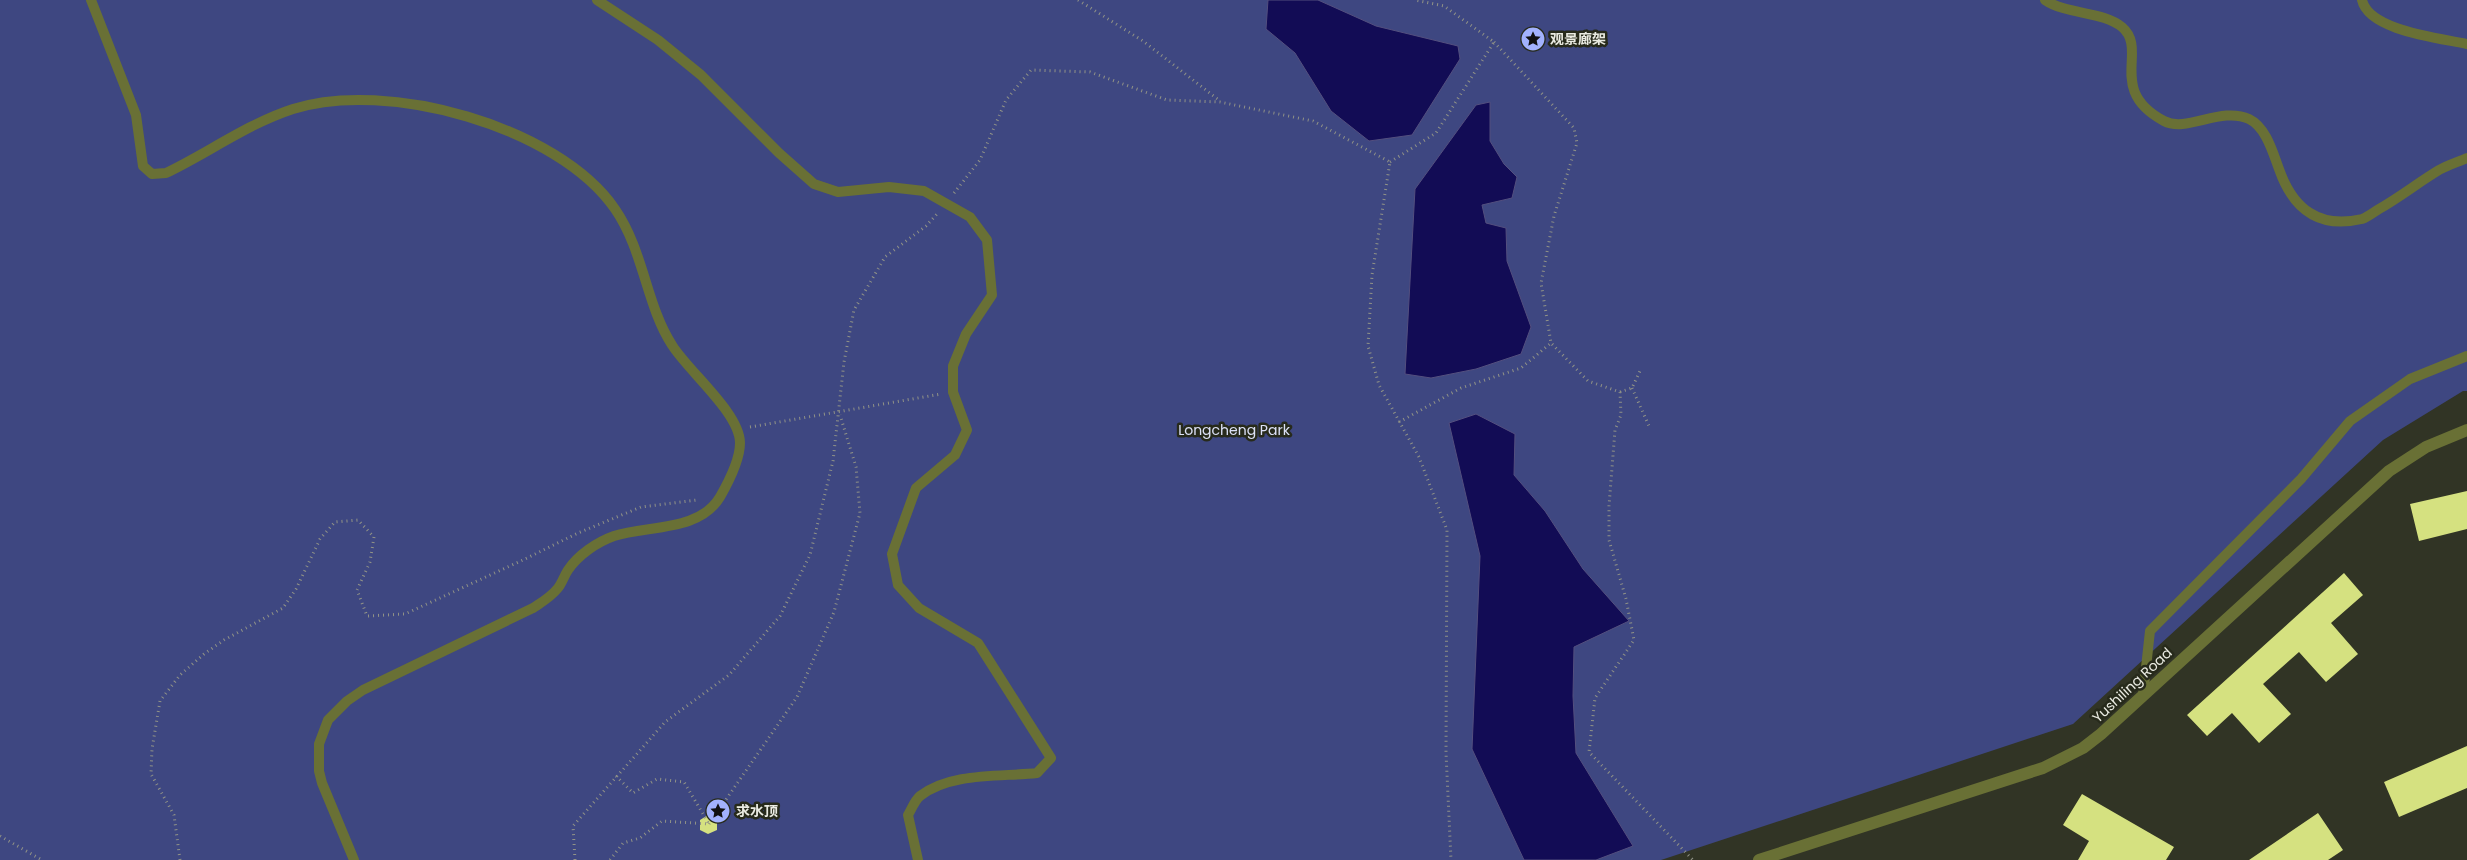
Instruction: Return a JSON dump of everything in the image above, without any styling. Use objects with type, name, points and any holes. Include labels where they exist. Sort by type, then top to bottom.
[{"type":"street","name":"Yushiling Road","points":[[1759,860],[2057,762],[2083,748],[2143,696],[2389,471],[2426,447],[2467,430]]},
{"type":"lane","points":[[91,0],[136,115],[143,166],[152,174],[166,173],[173,170],[264,120],[294,109],[342,100],[389,100],[438,108],[478,119],[526,140],[557,158],[601,192],[614,208],[635,247],[664,334],[683,360],[723,406],[738,430],[739,454],[720,498],[712,508],[694,520],[634,532],[598,543],[576,560],[557,590],[533,608],[363,690],[337,710],[323,732],[318,757],[322,783],[354,860]]},
{"type":"lane","points":[[597,0],[658,40],[701,75],[758,134],[814,184],[838,192],[889,188],[924,191],[970,217],[987,240],[992,295],[966,334],[953,366],[953,392],[967,430],[955,455],[916,488],[892,554],[898,585],[919,608],[978,642],[1051,758],[1037,773],[973,776],[940,786],[919,796],[908,816],[918,860]]},
{"type":"lane","points":[[2044,0],[2069,11],[2114,22],[2124,28],[2132,47],[2132,85],[2134,94],[2145,107],[2166,122],[2182,124],[2221,114],[2249,119],[2269,139],[2285,188],[2304,211],[2328,222],[2364,218],[2440,170],[2467,158]]},
{"type":"lane","points":[[2362,0],[2378,20],[2393,27],[2467,44]]},
{"type":"lane","points":[[2143,696],[2150,631],[2301,479],[2350,421],[2410,379],[2467,356]]},
{"type":"path","points":[[1078,0],[1142,41],[1220,102]]},
{"type":"path","points":[[1414,0],[1444,6],[1494,42],[1574,128],[1577,143],[1554,216],[1541,283],[1551,343],[1588,381],[1620,392],[1632,388],[1640,371]]},
{"type":"path","points":[[1452,860],[1446,753],[1447,530],[1419,457],[1379,385],[1368,346],[1372,275],[1390,162],[1436,133],[1494,42]]},
{"type":"path","points":[[574,860],[573,826],[665,722],[729,675],[780,616],[810,555],[833,461],[844,362],[854,310],[885,257],[926,226],[980,160],[1006,100],[1031,70],[1090,72],[1167,100],[1220,102],[1313,122],[1390,162]]},
{"type":"path","points":[[1399,422],[1461,388],[1521,368],[1551,343]]},
{"type":"path","points":[[1632,388],[1649,426]]},
{"type":"path","points":[[738,430],[953,392]]},
{"type":"path","points":[[1620,392],[1621,415],[1615,430],[1609,506],[1609,540],[1626,599],[1634,640],[1596,698],[1589,752],[1694,860]]},
{"type":"path","points":[[709,824],[797,697],[834,612],[860,514],[856,467],[839,412]]},
{"type":"path","points":[[180,860],[174,815],[151,774],[152,749],[160,701],[180,675],[204,654],[224,640],[283,608],[296,589],[320,539],[335,522],[358,520],[374,537],[370,562],[358,590],[367,616],[405,614],[523,560],[578,532],[641,507],[720,498]]},
{"type":"path","points":[[616,776],[633,793],[657,779],[684,782],[709,824]]},
{"type":"path","points":[[610,860],[623,843],[640,838],[662,821],[709,824]]},
{"type":"path","points":[[0,836],[42,860]]},
{"type":"green space","name":"Longcheng Park","points":[[0,0],[2467,0],[2467,391],[2463,391],[2383,440],[2073,724],[1661,860],[0,860]]},
{"type":"shaded area","points":[[1268,0],[1318,0],[1376,26],[1458,46],[1460,59],[1412,135],[1369,141],[1331,111],[1295,53],[1266,29]]},
{"type":"shaded area","points":[[1490,102],[1490,141],[1504,164],[1517,177],[1512,198],[1482,205],[1486,223],[1506,228],[1507,261],[1531,327],[1521,354],[1476,369],[1431,378],[1405,374],[1415,189],[1476,105]]},
{"type":"shaded area","points":[[1476,414],[1515,434],[1514,475],[1545,511],[1583,569],[1629,621],[1574,647],[1573,696],[1576,753],[1633,846],[1596,860],[1524,860],[1472,749],[1480,556],[1449,423]]},
{"type":"building","points":[[2467,491],[2467,529],[2419,541],[2410,504]]},
{"type":"building","points":[[2344,573],[2363,595],[2331,623],[2358,654],[2326,682],[2299,652],[2263,684],[2291,714],[2259,743],[2232,713],[2207,736],[2187,715]]},
{"type":"building","points":[[2467,746],[2467,788],[2399,817],[2384,782]]},
{"type":"building","points":[[2082,794],[2174,847],[2166,860],[2078,860],[2089,841],[2063,825]]},
{"type":"building","points":[[2318,813],[2343,850],[2328,860],[2249,860]]},
{"type":"building","points":[[708,815],[717,820],[717,830],[708,834],[700,830],[700,820]]},
{"type":"place","name":"观景廊架","points":[[1533,39]]},
{"type":"place","name":"求水顶","points":[[718,811]]}]
